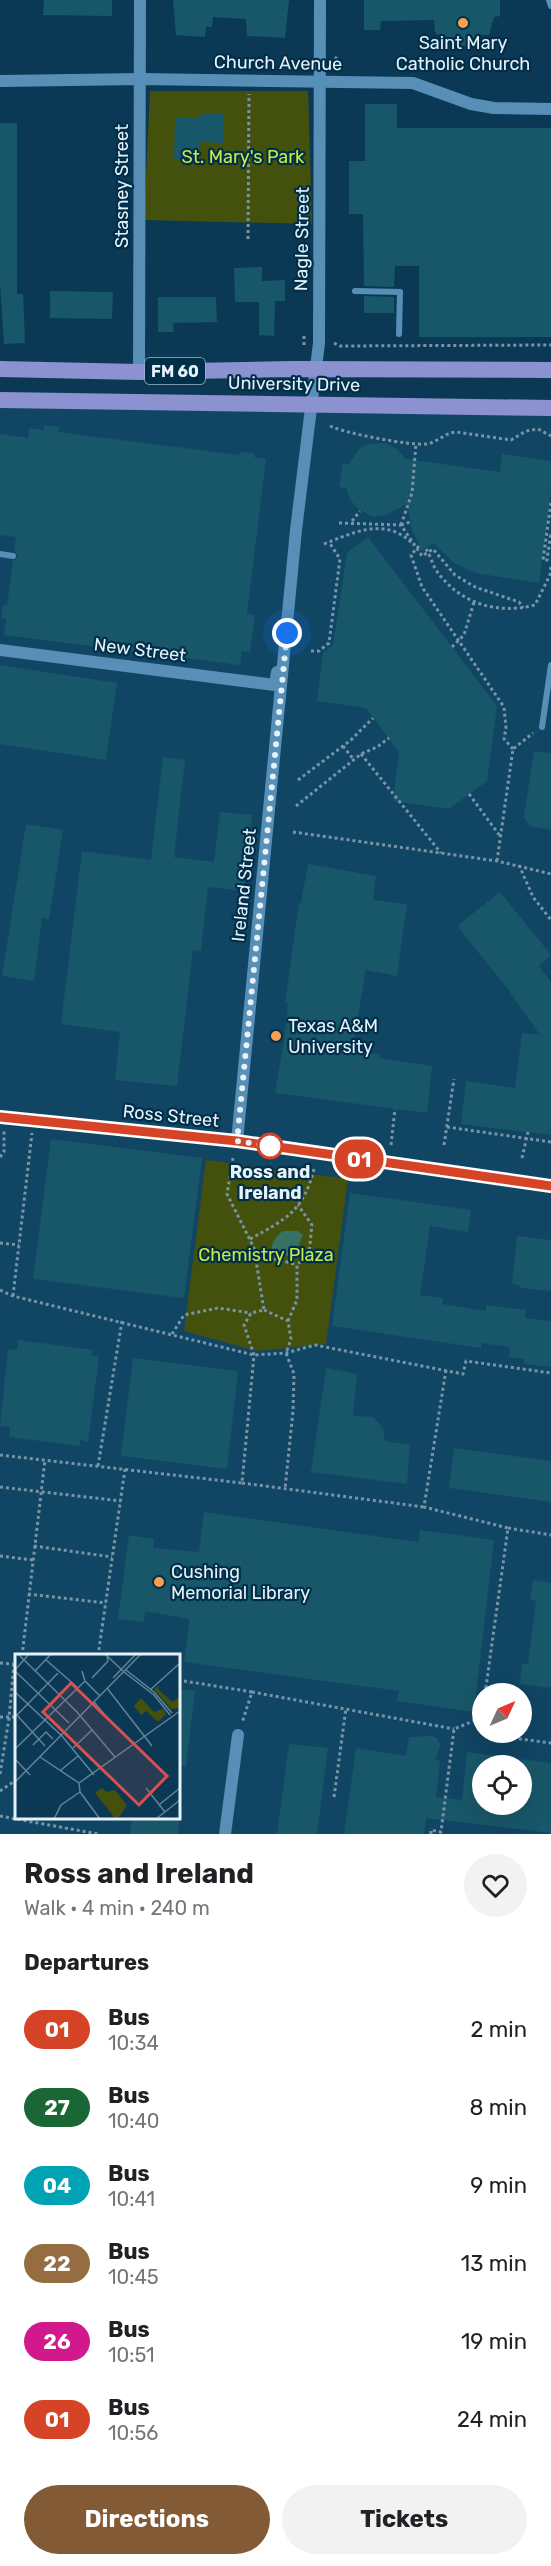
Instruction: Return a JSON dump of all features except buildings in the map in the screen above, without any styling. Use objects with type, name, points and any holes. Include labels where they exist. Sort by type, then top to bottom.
[{"type":"main road","name":"University Drive","points":[[0,369],[139,372],[551,370]]},
{"type":"main road","name":"University Drive","points":[[0,400],[551,408]]},
{"type":"street","name":"Stasney Street","points":[[139,372],[140,0]]},
{"type":"street","name":"Nagle Street","points":[[311,404],[320,291],[320,0]]},
{"type":"street","name":"Church Avenue","points":[[0,81],[413,82],[483,106],[524,110],[551,109]]},
{"type":"street","name":"Ireland Street","points":[[237,1141],[296,530],[311,404]]},
{"type":"street","name":"Ireland Street","points":[[275,685],[278,663],[287,633]]},
{"type":"street","name":"New Street","points":[[0,650],[275,685]]},
{"type":"street","name":"Ross Street","points":[[2,1117],[237,1141],[551,1186]]},
{"type":"street","points":[[225,1834],[238,1735]]},
{"type":"lane","points":[[549,0],[551,6]]},
{"type":"lane","points":[[355,291],[400,292],[399,334]]},
{"type":"lane","points":[[0,554],[14,556]]},
{"type":"lane","points":[[542,727],[551,665]]},
{"type":"path","points":[[248,239],[249,97]]},
{"type":"path","points":[[304,333],[304,345]]},
{"type":"path","points":[[334,343],[340,346],[388,345]]},
{"type":"path","points":[[411,345],[551,345]]},
{"type":"path","points":[[330,426],[349,433],[425,445],[448,433],[456,432],[511,440],[526,431],[538,429],[551,436]]},
{"type":"path","points":[[401,525],[414,484],[416,443]]},
{"type":"path","points":[[551,503],[543,560],[547,560],[551,532]]},
{"type":"path","points":[[351,522],[360,511]]},
{"type":"path","points":[[339,523],[401,525],[410,522]]},
{"type":"path","points":[[401,525],[422,556],[427,550],[433,549],[455,575],[475,587],[519,602],[523,608]]},
{"type":"path","points":[[324,544],[370,528],[378,528],[403,536],[417,547]]},
{"type":"path","points":[[406,531],[412,530]]},
{"type":"path","points":[[311,651],[319,651],[329,643],[340,559],[329,542]]},
{"type":"path","points":[[417,547],[411,555],[422,587],[457,642],[504,708],[504,739],[513,748]]},
{"type":"path","points":[[427,550],[435,568],[456,591],[474,602],[493,608],[523,608],[534,605],[550,575],[551,566]]},
{"type":"path","points":[[452,647],[464,635],[474,602]]},
{"type":"path","points":[[298,780],[343,746],[373,718]]},
{"type":"path","points":[[497,861],[513,748],[542,727]]},
{"type":"path","points":[[296,806],[361,754],[377,747],[389,738]]},
{"type":"path","points":[[343,746],[354,760]]},
{"type":"path","points":[[361,754],[442,853]]},
{"type":"path","points":[[469,794],[501,837]]},
{"type":"path","points":[[293,832],[497,861],[551,874]]},
{"type":"path","points":[[519,865],[533,897],[551,920]]},
{"type":"path","points":[[444,1145],[454,1078]]},
{"type":"path","points":[[391,1145],[395,1109]]},
{"type":"path","points":[[0,1157],[4,1152],[2,1117]]},
{"type":"path","points":[[13,1296],[33,1121]]},
{"type":"path","points":[[447,1127],[551,1142]]},
{"type":"path","points":[[522,1158],[528,1132]]},
{"type":"path","points":[[233,1158],[227,1194],[254,1248],[264,1310]]},
{"type":"path","points":[[250,1239],[287,1218],[308,1192],[314,1169]]},
{"type":"path","points":[[285,1489],[293,1411],[294,1374],[286,1353],[291,1339],[288,1321],[297,1300],[297,1265],[309,1253],[312,1225],[298,1205]]},
{"type":"path","points":[[0,1243],[19,1245]]},
{"type":"path","points":[[256,1262],[277,1259],[297,1265]]},
{"type":"path","points":[[0,1290],[13,1296],[254,1355],[286,1353],[315,1345],[463,1374],[466,1361],[551,1374]]},
{"type":"path","points":[[172,1334],[184,1315],[218,1308],[251,1313],[264,1310],[288,1321]]},
{"type":"path","points":[[242,1483],[254,1355],[244,1325],[251,1313]]},
{"type":"path","points":[[98,1466],[122,1321]]},
{"type":"path","points":[[424,1507],[446,1370]]},
{"type":"path","points":[[0,1461],[0,1455],[424,1507],[508,1528],[551,1535]]},
{"type":"path","points":[[21,1654],[45,1460]]},
{"type":"path","points":[[98,1654],[125,1469]]},
{"type":"path","points":[[0,1487],[120,1501]]},
{"type":"path","points":[[486,1683],[508,1528]]},
{"type":"path","points":[[34,1546],[112,1557]]},
{"type":"path","points":[[0,1556],[33,1560]]},
{"type":"path","points":[[28,1594],[106,1603]]},
{"type":"path","points":[[0,1663],[15,1662],[0,1774]]},
{"type":"path","points":[[180,1680],[454,1729],[472,1722]]},
{"type":"path","points":[[238,1735],[252,1692]]},
{"type":"path","points":[[334,1797],[346,1708]]},
{"type":"path","points":[[0,1717],[15,1717]]},
{"type":"path","points":[[431,1834],[431,1830],[441,1832],[454,1729]]},
{"type":"path","points":[[532,1740],[551,1743]]},
{"type":"path","points":[[0,1791],[15,1781]]},
{"type":"path","points":[[0,1816],[15,1819]]},
{"type":"path","points":[[16,1819],[98,1834]]},
{"type":"shaded area","name":"Texas A&M University","points":[[0,403],[551,416],[551,1834],[0,1834]]},
{"type":"shaded area","points":[[284,1231],[298,1231],[303,1235],[294,1255],[287,1256],[282,1251],[275,1252],[272,1249],[275,1238]]},
{"type":"green space","name":"St. Mary's Park","points":[[150,91],[308,91],[312,224],[144,220]]},
{"type":"green space","name":"Chemistry Plaza","points":[[206,1160],[348,1179],[326,1344],[257,1351],[184,1331]]},
{"type":"bus line","name":"01","points":[[0,1117],[237,1141],[551,1186]]},
{"type":"place","name":"Saint Mary Catholic Church","points":[[463,23]]},
{"type":"place","name":"Texas A&M University","points":[[276,1036]]},
{"type":"place","name":"Ross and Ireland","points":[[270,1146]]},
{"type":"place","name":"Cushing Memorial Library","points":[[159,1582]]},
{"type":"route","points":[[270,1146],[237,1141],[287,633]]}]
